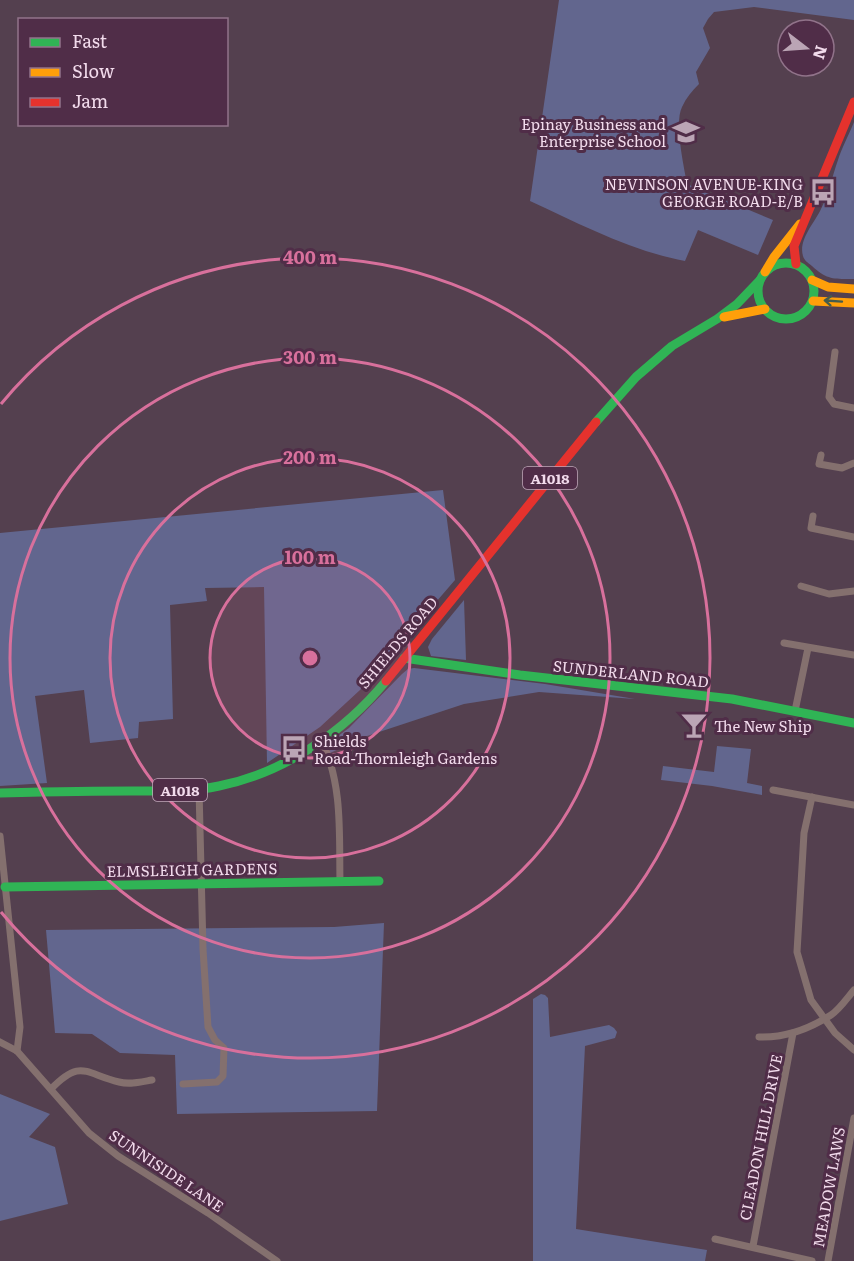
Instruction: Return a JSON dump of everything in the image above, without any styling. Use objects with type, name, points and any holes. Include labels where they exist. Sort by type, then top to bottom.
[{"type":"main road","points":[[854,102],[794,246],[796,264],[808,273],[812,280],[813,301],[854,303]]},
{"type":"main road","name":"SHIELDS ROAD","points":[[0,793],[199,789],[229,784],[261,773],[322,741],[344,724],[375,693],[594,424],[636,377],[672,346],[737,304],[763,276],[774,257],[805,218]]},
{"type":"main road","name":"A1018","points":[[763,276],[779,263],[796,264]]},
{"type":"main road","points":[[763,276],[759,295],[765,309]]},
{"type":"main road","points":[[812,280],[828,287],[854,289]]},
{"type":"main road","name":"A1018","points":[[765,309],[772,315],[791,318],[808,309],[813,301]]},
{"type":"main road","name":"SHIELDS ROAD","points":[[717,319],[745,311],[765,309]]},
{"type":"main road","name":"SUNDERLAND ROAD","points":[[404,658],[577,683],[713,697],[854,723]]},
{"type":"main road","name":"ELMSLEIGH GARDENS","points":[[5,887],[379,881]]},
{"type":"street","points":[[835,352],[829,397],[834,404],[854,408]]},
{"type":"street","points":[[821,455],[819,464],[842,468],[854,463]]},
{"type":"street","points":[[813,516],[811,528],[854,537]]},
{"type":"street","points":[[801,586],[829,594],[854,589]]},
{"type":"street","points":[[784,644],[854,655]]},
{"type":"street","points":[[795,711],[808,648]]},
{"type":"street","points":[[322,741],[334,773],[338,793],[340,882]]},
{"type":"street","points":[[183,1084],[210,1084],[221,1080],[224,1076],[224,1048],[215,1040],[208,1027],[203,949],[199,789]]},
{"type":"street","points":[[773,790],[854,805]]},
{"type":"street","points":[[812,797],[804,833],[797,952],[811,1000],[834,1033],[854,1050]]},
{"type":"street","points":[[0,836],[20,1027],[17,1051]]},
{"type":"street","points":[[759,1036],[776,1038],[825,1018],[832,1014],[854,990]]},
{"type":"street","name":"CLEADON HILL DRIVE","points":[[753,1246],[793,1033]]},
{"type":"street","name":"SUNNISIDE LANE","points":[[0,1042],[17,1051],[89,1133],[118,1156],[208,1213],[277,1261]]},
{"type":"street","points":[[51,1089],[64,1076],[77,1071],[91,1072],[123,1083],[152,1080]]},
{"type":"street","name":"MEADOW LAWS","points":[[828,1261],[854,1118]]},
{"type":"street","points":[[715,1239],[812,1261]]},
{"type":"shaded area","points":[[559,0],[854,0],[854,20],[754,7],[714,12],[703,28],[710,48],[696,72],[699,84],[685,101],[679,123],[680,145],[687,184],[773,220],[758,255],[698,230],[685,261],[645,251],[606,236],[530,201]]},
{"type":"shaded area","points":[[854,122],[854,279],[836,279],[822,274],[808,263],[802,250],[808,231],[824,203]]},
{"type":"shaded area","points":[[443,490],[455,580],[360,690],[320,727],[267,763],[264,587],[205,588],[207,601],[170,605],[173,719],[139,722],[138,738],[90,743],[84,690],[35,696],[47,783],[0,786],[0,533]]},
{"type":"shaded area","points":[[464,600],[466,660],[431,656],[428,647],[432,639]]},
{"type":"shaded area","points":[[414,668],[545,684],[635,699],[539,692],[464,704],[367,736],[330,753],[330,742],[349,728],[402,674]]},
{"type":"shaded area","points":[[717,746],[751,749],[747,783],[762,786],[762,795],[661,780],[663,766],[714,772]]},
{"type":"shaded area","points":[[384,923],[377,1111],[177,1114],[175,1055],[120,1053],[92,1034],[55,1033],[46,930],[334,927]]},
{"type":"shaded area","points":[[541,994],[548,998],[550,1037],[609,1025],[617,1032],[615,1038],[585,1046],[576,1229],[707,1250],[705,1261],[533,1261],[533,999]]},
{"type":"shaded area","points":[[0,1094],[50,1114],[29,1137],[55,1147],[68,1204],[0,1221]]},
{"type":"traffic: fast","points":[[786,263],[797,265],[806,271],[812,280],[814,291],[812,302],[806,311],[797,317],[786,319],[775,317],[766,311],[760,302],[758,291],[760,280],[766,271],[775,265],[786,263]]},
{"type":"traffic: fast","points":[[596,422],[636,377],[672,346],[737,304],[760,280]]},
{"type":"traffic: fast","points":[[404,658],[520,675],[732,699],[854,723]]},
{"type":"traffic: fast","points":[[0,793],[187,790],[243,780],[289,761],[311,748],[351,717],[386,681]]},
{"type":"traffic: fast","points":[[5,887],[379,881]]},
{"type":"traffic: slow","points":[[765,272],[800,224]]},
{"type":"traffic: slow","points":[[812,280],[828,287],[854,289]]},
{"type":"traffic: slow","points":[[813,301],[854,303]]},
{"type":"traffic: slow","points":[[724,317],[765,309]]},
{"type":"traffic: jam","points":[[796,264],[794,246],[854,102]]},
{"type":"traffic: jam","points":[[386,681],[596,422]]},
{"type":"place","name":"Epinay Business and Enterprise School","points":[[686,132]]},
{"type":"place","name":"NEVINSON AVENUE-KING GEORGE ROAD-E/B","points":[[823,192]]},
{"type":"place","name":"The New Ship","points":[[694,725]]},
{"type":"place","name":"Shields Road-Thornleigh Gardens","points":[[294,749]]}]
